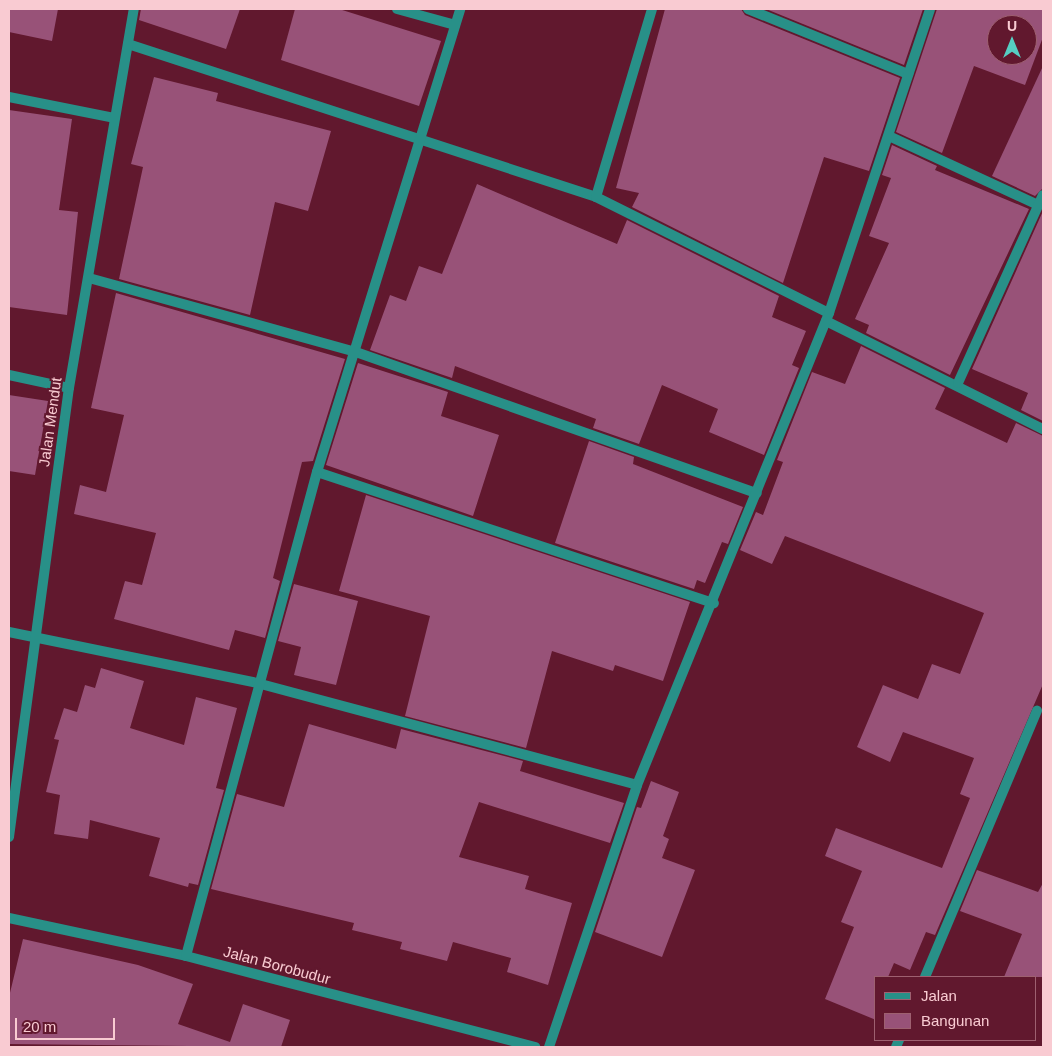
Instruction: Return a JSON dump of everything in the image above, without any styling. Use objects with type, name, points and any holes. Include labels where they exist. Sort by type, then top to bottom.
[{"type":"street","name":"Jalan Mendut","points":[[9,837],[69,388],[134,9]]},
{"type":"street","points":[[396,9],[455,24]]},
{"type":"street","points":[[186,956],[257,684],[317,472],[460,9]]},
{"type":"street","points":[[596,197],[652,9]]},
{"type":"street","points":[[748,9],[908,74]]},
{"type":"street","points":[[549,1047],[637,786],[714,603],[827,317],[891,136],[908,74],[930,9]]},
{"type":"street","points":[[128,44],[418,141],[596,197],[958,383],[1043,429]]},
{"type":"street","points":[[9,96],[114,118]]},
{"type":"street","points":[[891,136],[1038,205]]},
{"type":"street","points":[[958,383],[1043,195]]},
{"type":"street","points":[[89,278],[353,351],[757,493]]},
{"type":"street","points":[[9,375],[69,388]]},
{"type":"street","points":[[317,472],[714,603]]},
{"type":"street","points":[[9,632],[257,684],[637,786]]},
{"type":"street","points":[[925,976],[1037,711]]},
{"type":"street","name":"Jalan Borobudur","points":[[9,918],[186,956],[520,1046],[535,1047]]},
{"type":"building","points":[[9,9],[58,9],[52,41],[9,32]]},
{"type":"building","points":[[141,9],[240,9],[226,49],[139,20]]},
{"type":"building","points":[[295,9],[339,9],[441,41],[419,106],[281,60]]},
{"type":"building","points":[[665,9],[741,9],[745,15],[900,78],[869,171],[824,157],[783,283],[632,207],[639,193],[616,188]]},
{"type":"building","points":[[766,9],[923,9],[904,65]]},
{"type":"building","points":[[937,9],[1043,9],[1043,37],[1037,53],[1037,15],[987,15],[987,65],[1032,65],[1025,85],[974,66],[942,153],[896,132]]},
{"type":"building","points":[[1043,66],[1043,188],[1035,196],[992,176]]},
{"type":"building","points":[[154,77],[218,93],[216,101],[331,131],[308,211],[275,202],[250,315],[119,279],[143,167],[131,164]]},
{"type":"building","points":[[9,110],[72,119],[59,210],[78,212],[67,315],[9,307]]},
{"type":"building","points":[[892,145],[937,166],[935,170],[1029,209],[950,375],[866,333],[869,325],[855,319],[889,243],[869,236],[891,178],[882,175]]},
{"type":"building","points":[[477,184],[617,244],[627,220],[779,296],[772,317],[806,331],[792,365],[799,368],[764,455],[709,432],[718,409],[662,385],[639,444],[593,428],[596,419],[455,366],[452,378],[370,350],[390,295],[406,301],[419,266],[442,274]]},
{"type":"building","points":[[1043,211],[1043,421],[1021,410],[1028,393],[972,369]]},
{"type":"building","points":[[116,293],[345,359],[313,461],[302,462],[273,578],[280,581],[265,638],[235,630],[229,650],[114,619],[125,581],[142,585],[156,533],[74,514],[80,485],[106,492],[124,415],[91,408]]},
{"type":"building","points":[[861,346],[945,388],[935,409],[1007,443],[1016,423],[1043,436],[1043,684],[935,935],[926,932],[910,970],[894,963],[888,976],[874,976],[874,1019],[825,999],[854,927],[841,922],[862,871],[825,856],[836,828],[942,868],[970,798],[960,794],[974,758],[903,732],[890,762],[857,747],[883,685],[918,699],[932,664],[960,674],[984,613],[785,536],[772,564],[740,550],[756,512],[763,515],[783,462],[777,460],[812,372],[845,384]]},
{"type":"building","points":[[358,363],[448,392],[441,416],[499,435],[473,516],[326,465]]},
{"type":"building","points":[[9,395],[48,401],[35,475],[9,471]]},
{"type":"building","points":[[589,441],[634,457],[633,464],[743,507],[728,544],[722,542],[705,583],[697,580],[694,589],[555,543]]},
{"type":"building","points":[[366,495],[690,602],[663,681],[615,665],[613,671],[552,651],[526,748],[405,716],[430,616],[339,591]]},
{"type":"building","points":[[294,584],[358,601],[336,685],[294,675],[301,647],[278,641]]},
{"type":"building","points":[[101,668],[144,681],[130,728],[184,745],[196,697],[237,708],[216,788],[224,790],[198,885],[189,883],[188,887],[149,876],[160,838],[90,820],[88,839],[54,834],[60,795],[46,792],[59,740],[54,739],[64,708],[77,712],[85,685],[95,688]]},
{"type":"building","points":[[309,724],[396,749],[401,729],[523,761],[520,771],[624,803],[610,843],[479,802],[459,857],[529,876],[525,889],[572,903],[548,985],[507,972],[511,958],[453,942],[447,961],[400,949],[402,942],[352,930],[354,923],[211,889],[237,794],[284,807]]},
{"type":"building","points":[[651,781],[679,792],[663,836],[669,839],[662,858],[695,870],[662,957],[595,932],[637,807],[641,808]]},
{"type":"building","points":[[977,870],[1038,892],[1043,883],[1043,977],[1004,976],[1022,934],[960,911]]},
{"type":"building","points":[[23,939],[138,965],[193,984],[178,1024],[230,1042],[243,1004],[290,1020],[281,1047],[9,1044],[9,997]]}]
